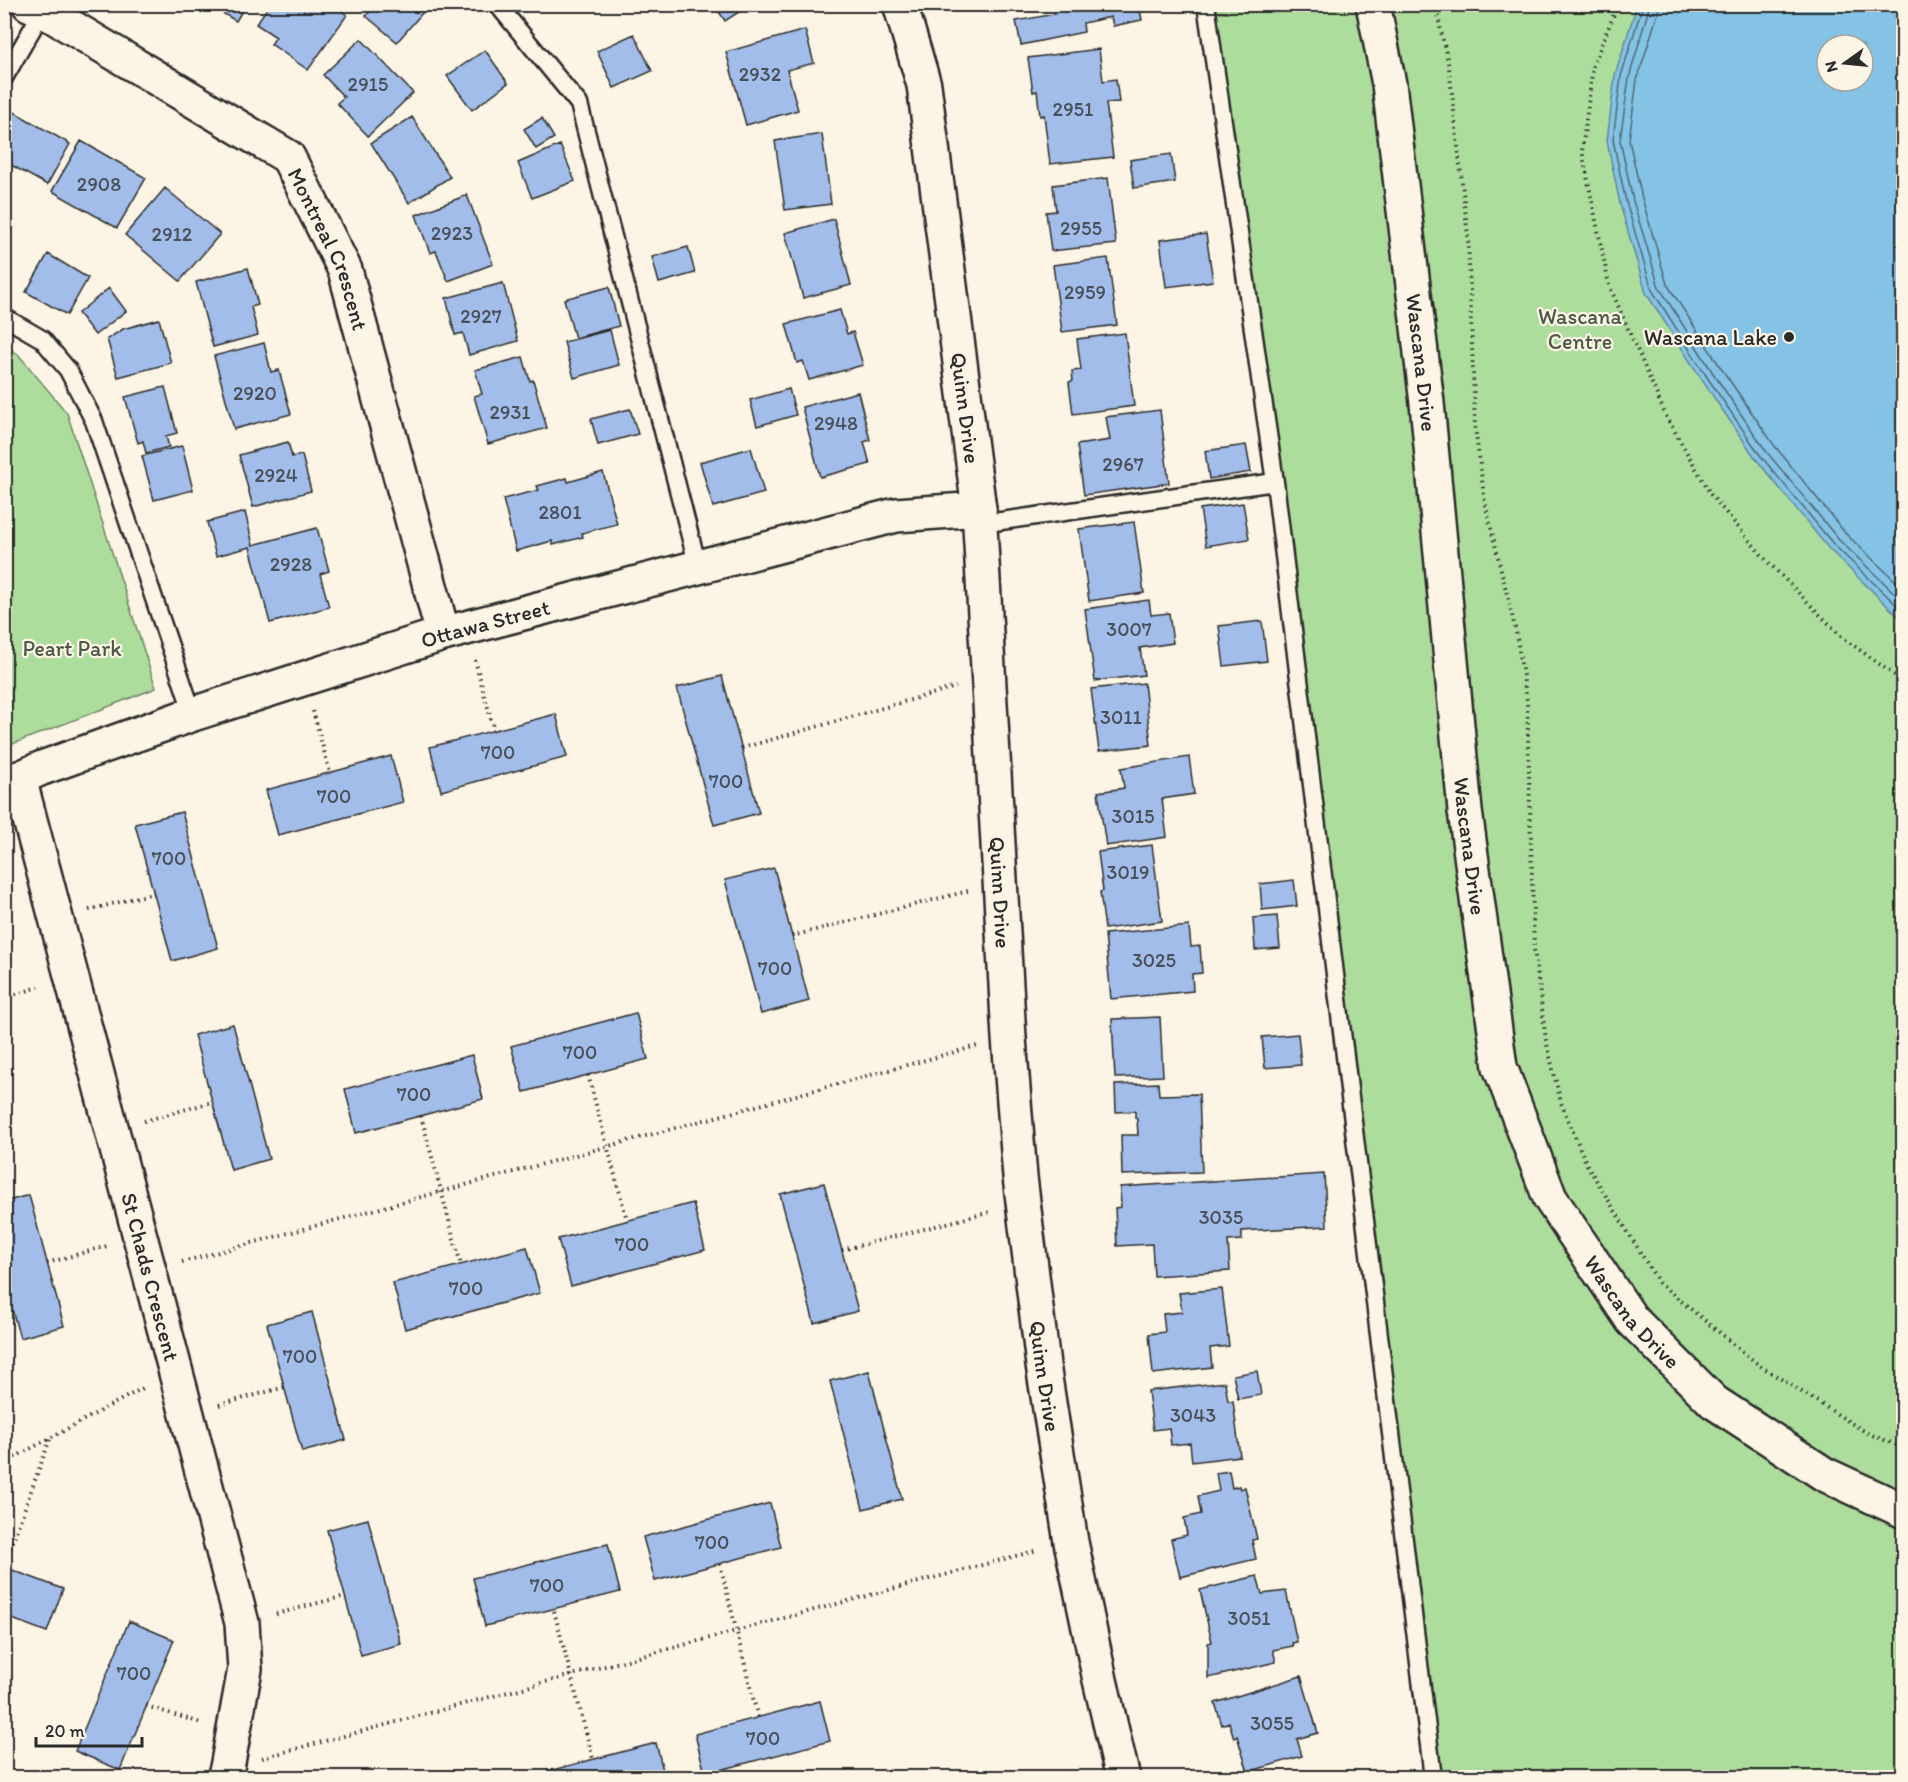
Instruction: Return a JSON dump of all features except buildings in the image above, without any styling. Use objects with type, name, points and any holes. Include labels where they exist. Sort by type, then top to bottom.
[{"type":"street","name":"Quinn Drive","points":[[900,4],[924,86],[979,517],[1009,1038],[1023,1204],[1043,1365],[1071,1542],[1123,1778]]},
{"type":"street","name":"Wascana Drive","points":[[1374,4],[1389,84],[1422,356],[1465,811],[1500,1067],[1551,1198],[1632,1320],[1714,1402],[1824,1474],[1904,1511]]},
{"type":"street","name":"Montreal Crescent","points":[[39,6],[288,157],[345,270],[455,631]]},
{"type":"street","name":"Ottawa Street","points":[[12,782],[42,768],[193,714],[455,631],[896,515],[979,517]]},
{"type":"street","name":"St Chads Crescent","points":[[12,782],[56,919],[242,1623],[245,1669],[225,1773]]},
{"type":"lane","points":[[497,4],[579,104],[698,567]]},
{"type":"lane","points":[[1206,4],[1275,482],[1433,1778]]},
{"type":"lane","points":[[4,78],[39,6]]},
{"type":"lane","points":[[4,316],[42,339],[68,370],[94,422],[193,714]]},
{"type":"lane","points":[[979,517],[1275,482]]},
{"type":"path","points":[[1435,4],[1449,67],[1468,236],[1475,427],[1485,503],[1516,632],[1527,701],[1534,949],[1546,1040],[1561,1103],[1587,1165],[1659,1283],[1759,1365],[1867,1433],[1904,1448]]},
{"type":"path","points":[[1618,4],[1593,66],[1582,151],[1609,285],[1666,416],[1711,495],[1766,560],[1842,637],[1904,682]]},
{"type":"path","points":[[455,631],[494,730]]},
{"type":"path","points":[[304,678],[330,773]]},
{"type":"path","points":[[742,748],[988,678]]},
{"type":"path","points":[[792,936],[1000,883]]},
{"type":"path","points":[[56,919],[154,892]]},
{"type":"path","points":[[149,1271],[1009,1038]]},
{"type":"path","points":[[588,1075],[627,1220]]},
{"type":"path","points":[[112,1130],[212,1102]]},
{"type":"path","points":[[421,1116],[462,1265]]},
{"type":"path","points":[[842,1250],[1023,1204]]},
{"type":"path","points":[[47,1263],[140,1238]]},
{"type":"path","points":[[4,1463],[175,1370]]},
{"type":"path","points":[[187,1414],[285,1387]]},
{"type":"path","points":[[4,1565],[50,1438]]},
{"type":"path","points":[[225,1773],[572,1675],[1071,1542]]},
{"type":"path","points":[[720,1564],[758,1718]]},
{"type":"path","points":[[242,1623],[345,1596]]},
{"type":"path","points":[[554,1611],[593,1759]]},
{"type":"path","points":[[146,1706],[233,1734]]},
{"type":"green space","name":"Wascana Centre","points":[[1206,5],[1903,5],[1903,1777],[1433,1777]]},
{"type":"green space","name":"Peart Park","points":[[4,346],[18,354],[67,413],[156,688],[5,747]]},
{"type":"water","name":"Wascana Lake","points":[[1637,5],[1903,5],[1903,621],[1829,549],[1756,459],[1646,293],[1620,204],[1607,141],[1615,75]]},
{"type":"place","name":"Wascana Lake","points":[[1789,337]]}]
